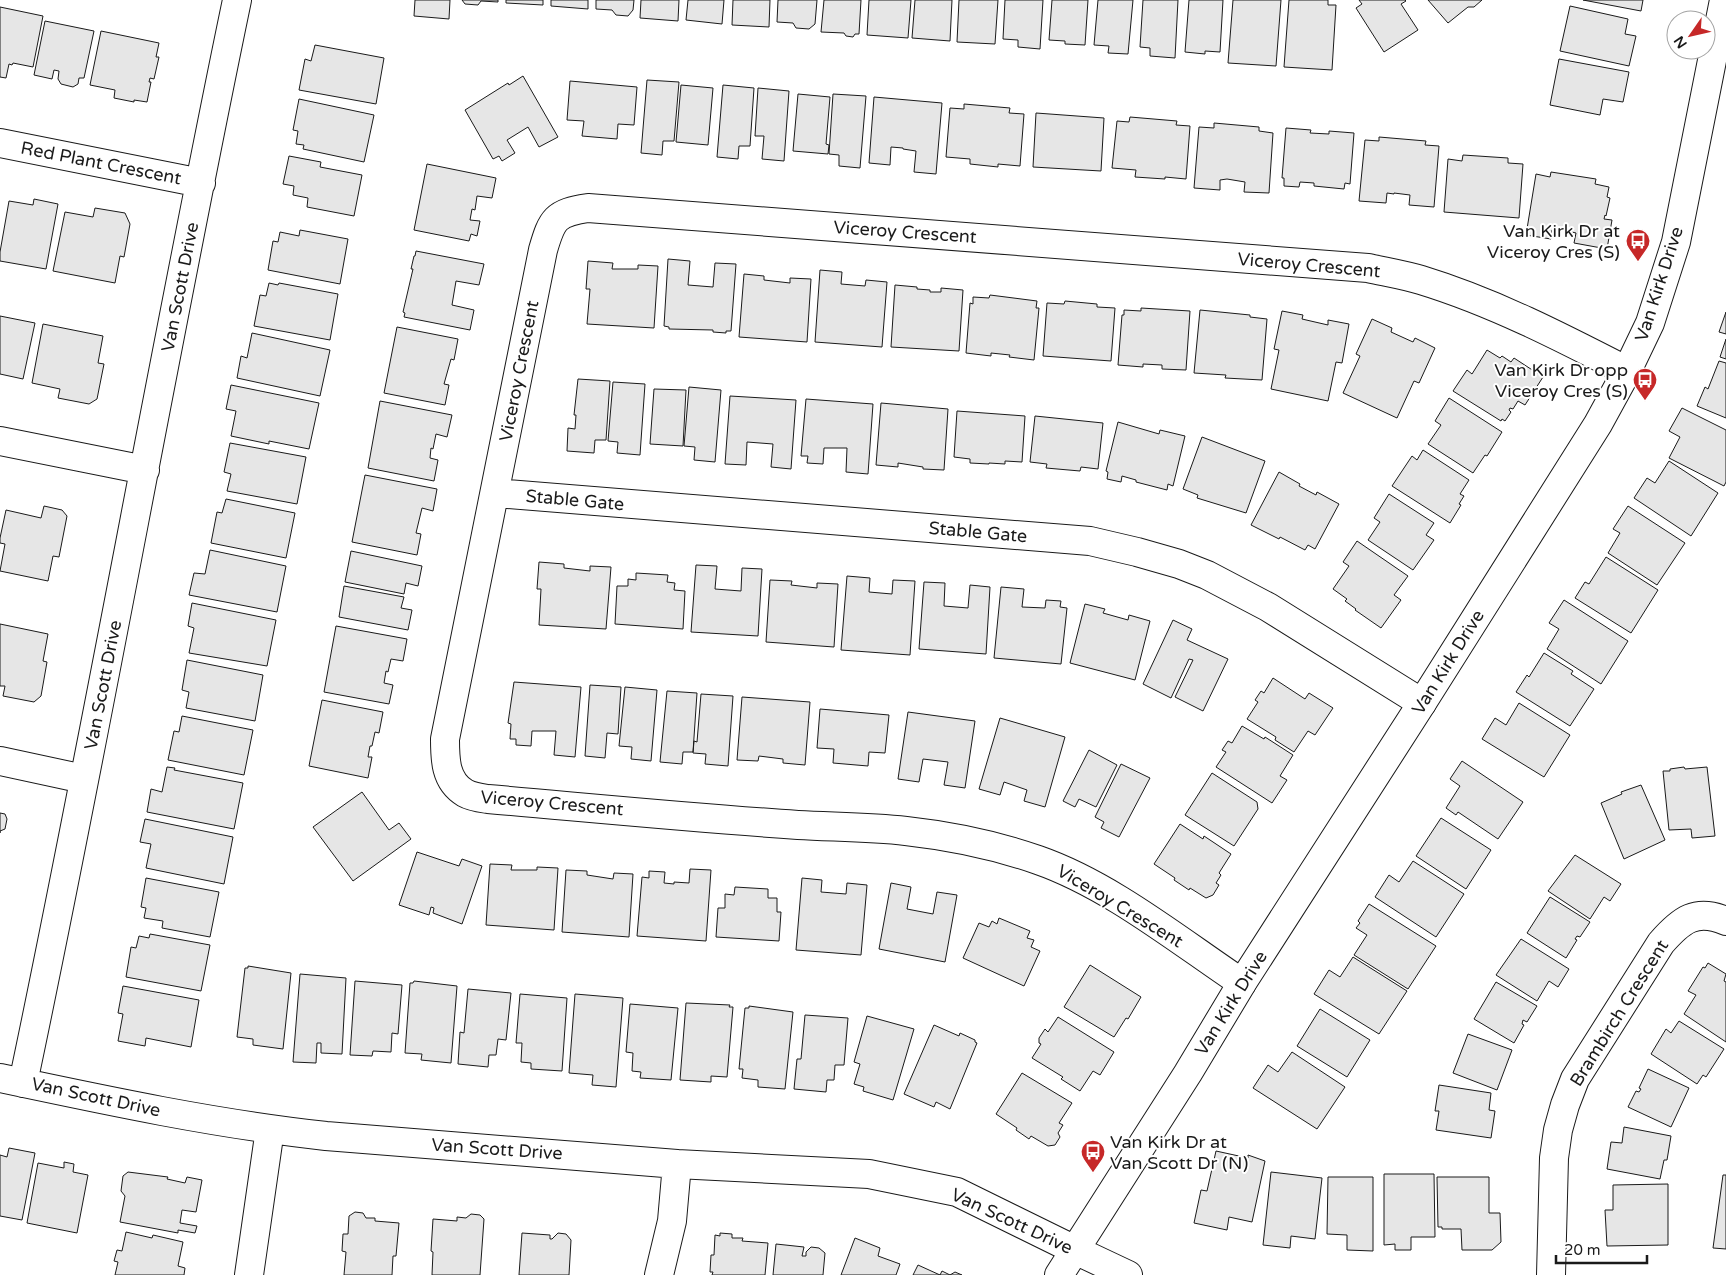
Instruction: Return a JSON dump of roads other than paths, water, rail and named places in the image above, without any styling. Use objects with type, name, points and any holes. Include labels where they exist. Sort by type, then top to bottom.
[{"type":"street","name":"Van Scott Drive","points":[[238,0],[172,324],[84,779],[12,1081],[270,1130],[677,1164],[869,1174],[957,1192],[1128,1275]]},
{"type":"street","name":"Van Kirk Drive","points":[[1059,1275],[1188,1073],[1242,983],[1422,704],[1598,424],[1628,371],[1650,323],[1676,242],[1724,0]]},
{"type":"street","name":"Red Plant Crescent","points":[[0,143],[201,183]]},
{"type":"street","name":"Viceroy Crescent","points":[[1242,983],[1154,922],[1067,872],[1039,860],[996,847],[946,836],[904,831],[798,825],[488,799],[466,794],[457,787],[449,776],[445,758],[445,739],[542,250],[549,227],[562,214],[588,208],[1368,268],[1420,280],[1492,306],[1578,345],[1628,371]]},
{"type":"street","points":[[0,441],[145,470]]},
{"type":"street","name":"Stable Gate","points":[[495,494],[1099,543],[1180,564],[1207,575],[1268,607],[1422,704]]},
{"type":"street","points":[[0,761],[84,779]]},
{"type":"street","name":"Brambirch Crescent","points":[[1550,1275],[1554,1158],[1558,1130],[1575,1079],[1661,943],[1674,927],[1691,917],[1714,916],[1726,921]]},
{"type":"street","points":[[249,1275],[270,1130]]},
{"type":"street","points":[[659,1275],[672,1221],[677,1164]]},
{"type":"place","name":"Van Kirk Dr at Viceroy Cres (S)","points":[[1638,262]]},
{"type":"place","name":"Van Kirk Dr opp Viceroy Cres (S)","points":[[1645,401]]},
{"type":"place","name":"Van Kirk Dr at Van Scott Dr (N)","points":[[1093,1173]]}]
